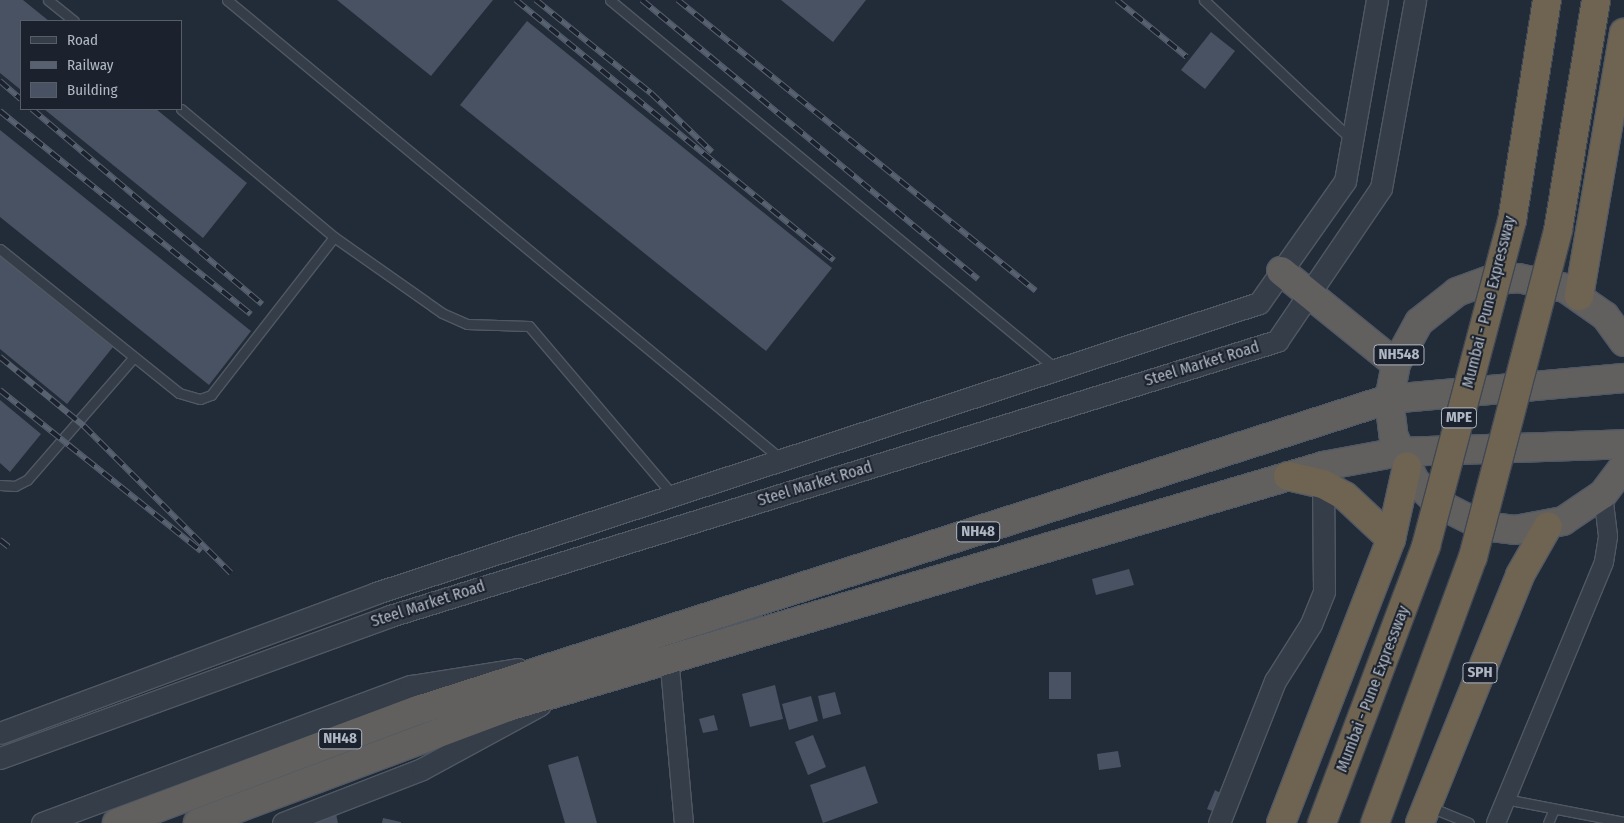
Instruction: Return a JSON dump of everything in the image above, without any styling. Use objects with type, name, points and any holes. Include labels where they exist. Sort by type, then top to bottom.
[{"type":"highway","name":"Mumbai - Pune Expressway","points":[[1322,823],[1426,546],[1512,221],[1547,0]]},
{"type":"highway","points":[[1375,823],[1473,558],[1558,230],[1596,0]]},
{"type":"highway","points":[[1579,296],[1624,32]]},
{"type":"highway","points":[[1282,271],[1396,364]]},
{"type":"highway","name":"NH548","points":[[1403,460],[1389,399],[1396,364],[1419,322],[1443,300],[1471,286],[1518,278],[1550,283],[1615,315],[1624,342]]},
{"type":"highway","points":[[1389,399],[1624,378]]},
{"type":"highway","name":"NH48","points":[[198,823],[570,675],[1389,399]]},
{"type":"highway","points":[[1403,460],[1624,444]]},
{"type":"highway","points":[[1403,460],[1439,504],[1467,521],[1515,530],[1548,526],[1578,514],[1617,479]]},
{"type":"highway","points":[[1281,823],[1391,539],[1403,460]]},
{"type":"highway","name":"NH48","points":[[117,823],[418,710],[570,675],[669,656],[1288,476],[1403,460]]},
{"type":"highway","points":[[1288,476],[1323,484],[1364,511],[1391,539]]},
{"type":"highway","name":"SPH","points":[[1423,814],[1520,575],[1548,526]]},
{"type":"street","name":"Steel Market Road","points":[[0,733],[376,593],[785,462],[1259,303],[1345,180],[1377,0]]},
{"type":"street","name":"Steel Market Road","points":[[0,758],[390,616],[1277,341],[1382,188],[1415,0]]},
{"type":"street","points":[[1496,823],[1604,562],[1617,479]]},
{"type":"street","points":[[1219,823],[1275,681],[1311,624],[1324,591],[1323,484]]},
{"type":"street","points":[[669,656],[684,823]]},
{"type":"street","points":[[290,822],[422,769],[570,675]]},
{"type":"street","points":[[42,823],[411,686],[570,675]]},
{"type":"lane","points":[[48,0],[73,20]]},
{"type":"lane","points":[[227,0],[785,462]]},
{"type":"lane","points":[[610,0],[1058,371]]},
{"type":"lane","points":[[1204,0],[1352,140]]},
{"type":"lane","points":[[182,110],[334,237],[442,313],[467,324],[529,326],[676,497]]},
{"type":"lane","points":[[0,249],[184,396],[200,399],[211,395],[334,237]]},
{"type":"lane","points":[[0,485],[15,486],[27,480],[134,357]]},
{"type":"lane","points":[[1505,799],[1552,811],[1624,822]]},
{"type":"lane","points":[[1548,823],[1552,811]]},
{"type":"lane","points":[[1423,814],[1469,823]]},
{"type":"building","points":[[0,0],[23,0],[48,20],[20,20],[20,89],[0,73]]},
{"type":"building","points":[[337,0],[493,0],[431,76]]},
{"type":"building","points":[[781,0],[866,0],[833,42]]},
{"type":"building","points":[[527,21],[832,268],[766,351],[460,105]]},
{"type":"building","points":[[1211,32],[1235,51],[1205,89],[1181,70]]},
{"type":"building","points":[[45,110],[157,110],[247,183],[203,238]]},
{"type":"building","points":[[0,130],[251,331],[209,385],[0,217]]},
{"type":"building","points":[[0,255],[113,347],[67,404],[0,349]]},
{"type":"building","points":[[0,400],[41,434],[10,472],[0,463]]},
{"type":"building","points":[[1129,569],[1134,585],[1096,595],[1092,579]]},
{"type":"building","points":[[1049,672],[1071,672],[1071,699],[1049,699]]},
{"type":"building","points":[[775,685],[783,719],[750,727],[742,694]]},
{"type":"building","points":[[835,692],[841,714],[823,719],[818,696]]},
{"type":"building","points":[[811,696],[818,721],[789,730],[782,704]]},
{"type":"building","points":[[714,715],[718,730],[703,733],[699,719]]},
{"type":"building","points":[[813,735],[826,767],[808,775],[795,742]]},
{"type":"building","points":[[1118,751],[1121,767],[1099,770],[1097,754]]},
{"type":"building","points":[[578,756],[597,823],[565,823],[548,765]]},
{"type":"building","points":[[865,766],[878,803],[823,823],[810,785]]},
{"type":"building","points":[[1215,790],[1222,794],[1215,812],[1207,809]]},
{"type":"building","points":[[336,814],[338,823],[311,823],[311,819]]},
{"type":"building","points":[[383,818],[401,822],[401,823],[382,823]]},
{"type":"railway","points":[[516,0],[834,260]]},
{"type":"railway","points":[[536,0],[651,93],[712,152]]},
{"type":"railway","points":[[642,0],[978,279]]},
{"type":"railway","points":[[678,0],[1036,291]]},
{"type":"railway","points":[[1117,0],[1187,57]]},
{"type":"railway","points":[[0,81],[20,98]]},
{"type":"railway","points":[[33,110],[262,304]]},
{"type":"railway","points":[[0,111],[251,314]]},
{"type":"railway","points":[[0,357],[84,426],[231,573]]},
{"type":"railway","points":[[0,390],[201,551]]},
{"type":"railway","points":[[0,540],[9,547]]}]
